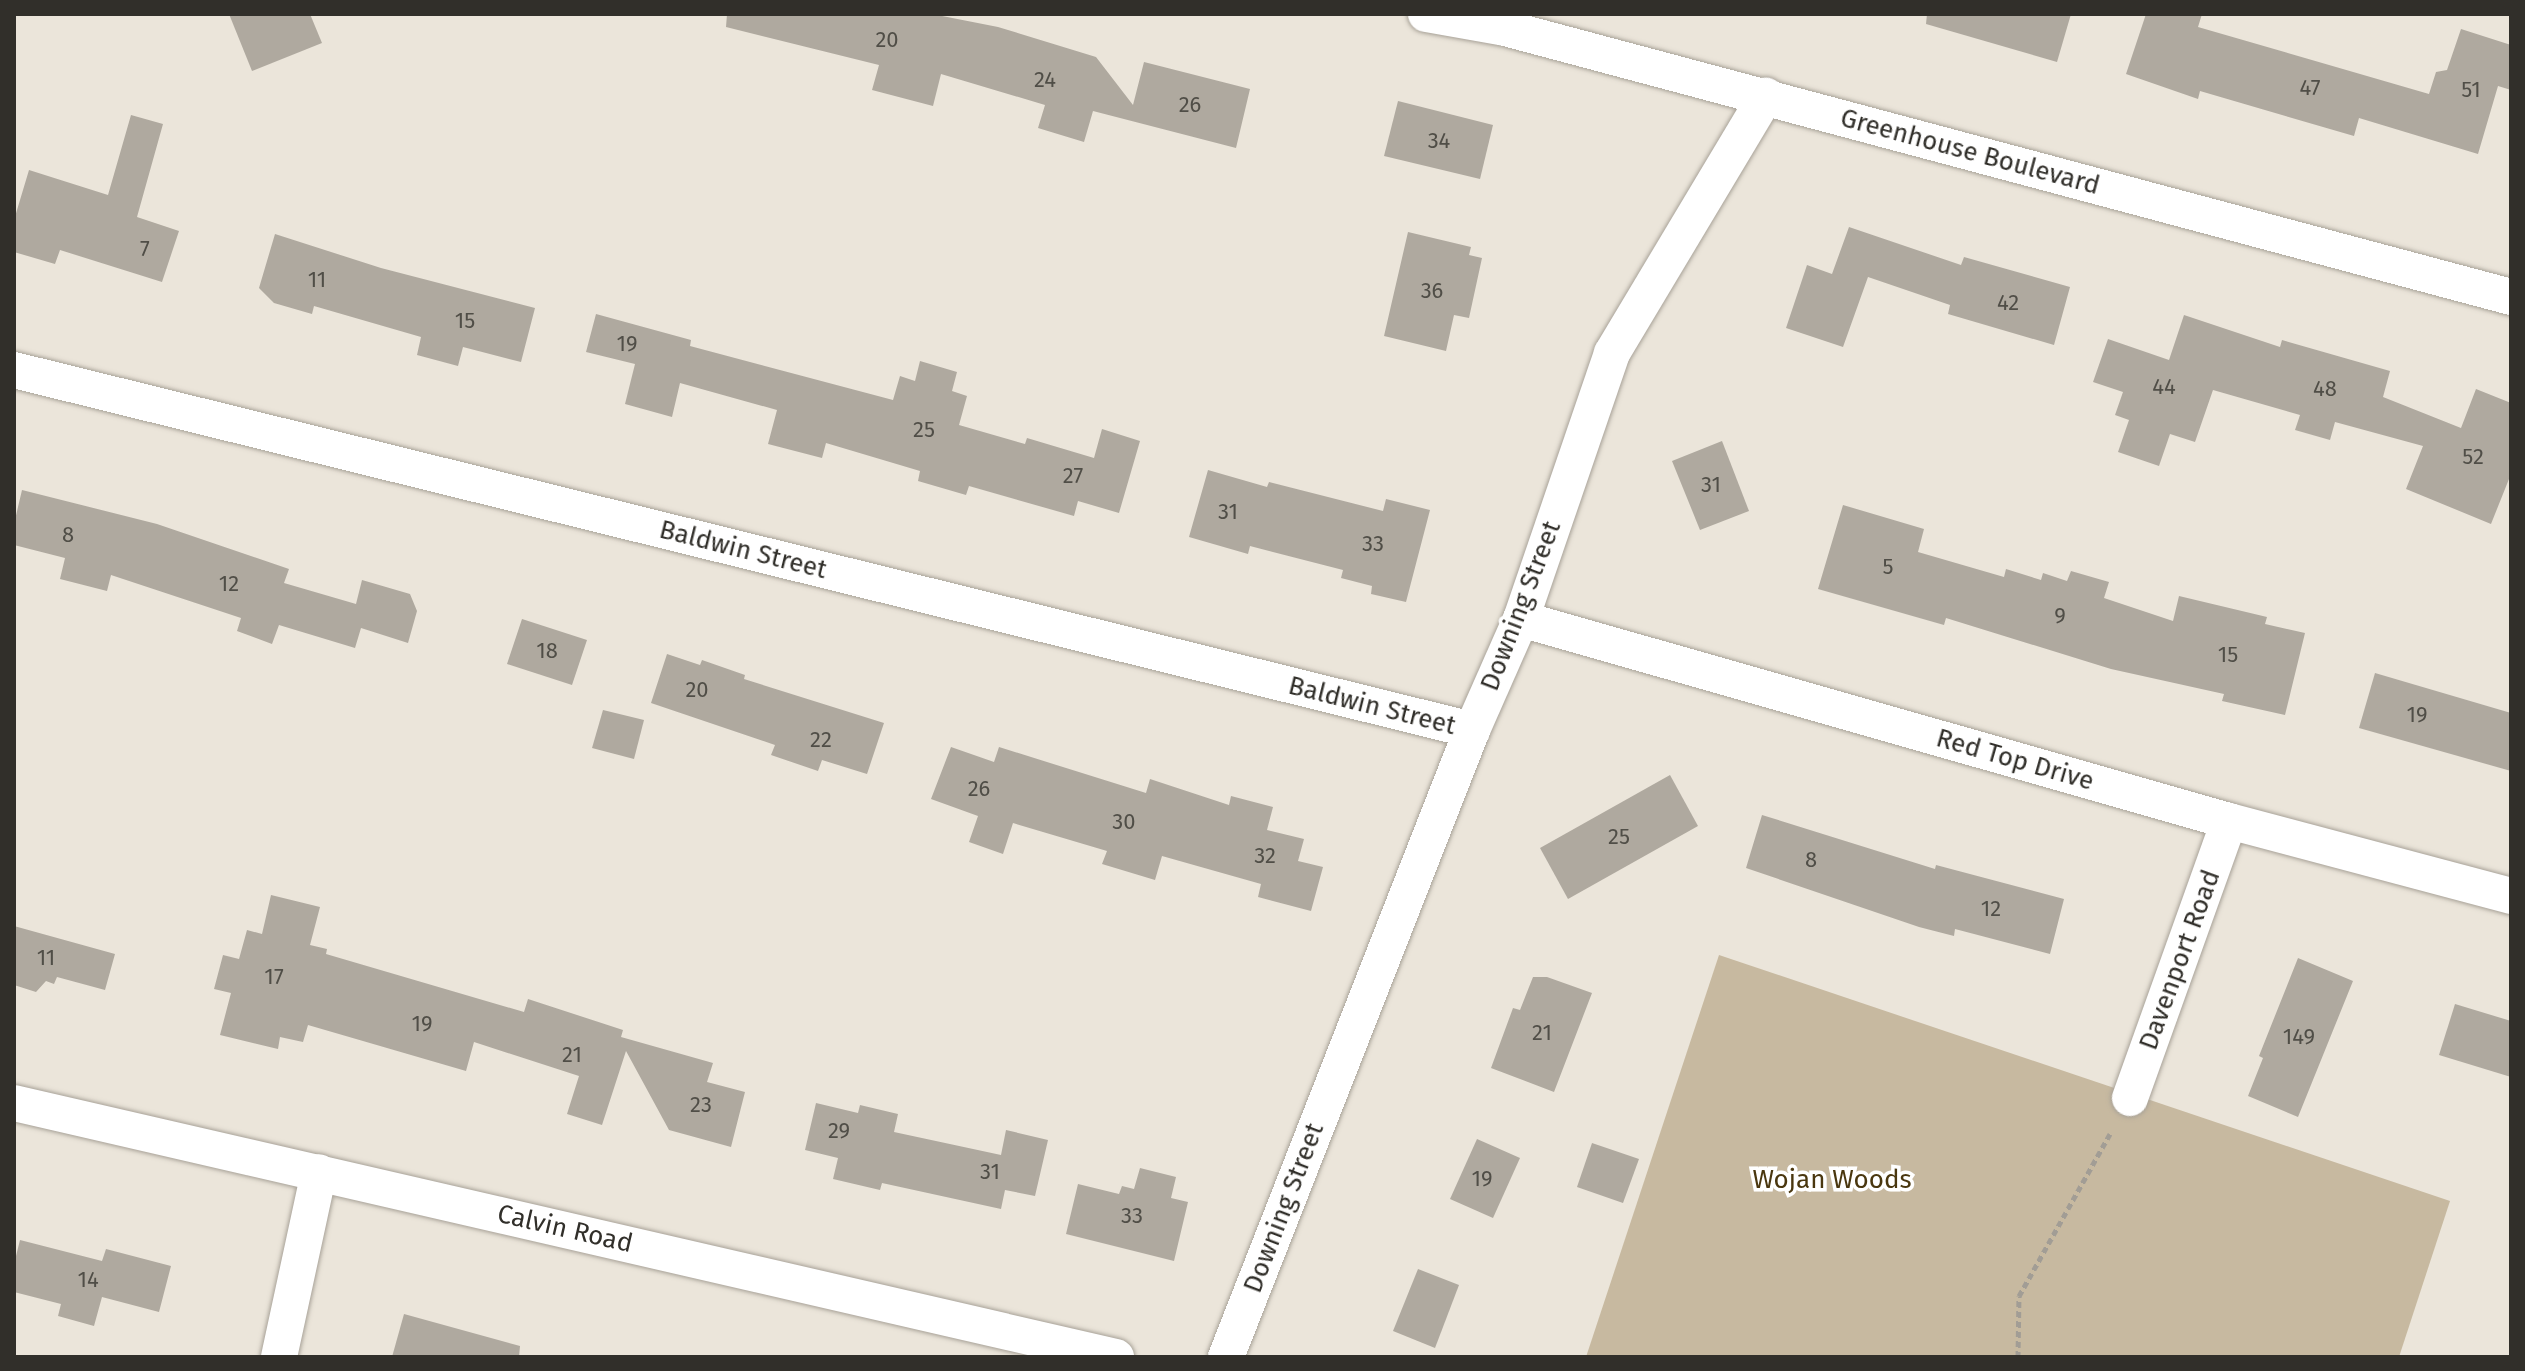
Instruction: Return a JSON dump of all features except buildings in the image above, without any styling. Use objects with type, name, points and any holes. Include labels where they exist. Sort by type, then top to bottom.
[{"type":"street","name":"Greenhouse Boulevard","points":[[1426,14],[1505,28],[1766,96],[2511,297]]},
{"type":"street","name":"Downing Street","points":[[1226,1357],[1472,730],[1521,619],[1612,353],[1766,96]]},
{"type":"street","name":"Baldwin Street","points":[[14,370],[1472,730]]},
{"type":"street","name":"Red Top Drive","points":[[1521,619],[2229,821],[2511,896]]},
{"type":"street","name":"Davenport Road","points":[[2130,1098],[2229,821]]},
{"type":"street","name":"Calvin Road","points":[[14,1103],[1116,1357]]},
{"type":"street","points":[[279,1357],[319,1172]]},
{"type":"path","points":[[2018,1357],[2019,1296],[2130,1098]]},
{"type":"green space","name":"Wojan Woods","points":[[1719,955],[2450,1201],[2399,1357],[1586,1357]]}]
